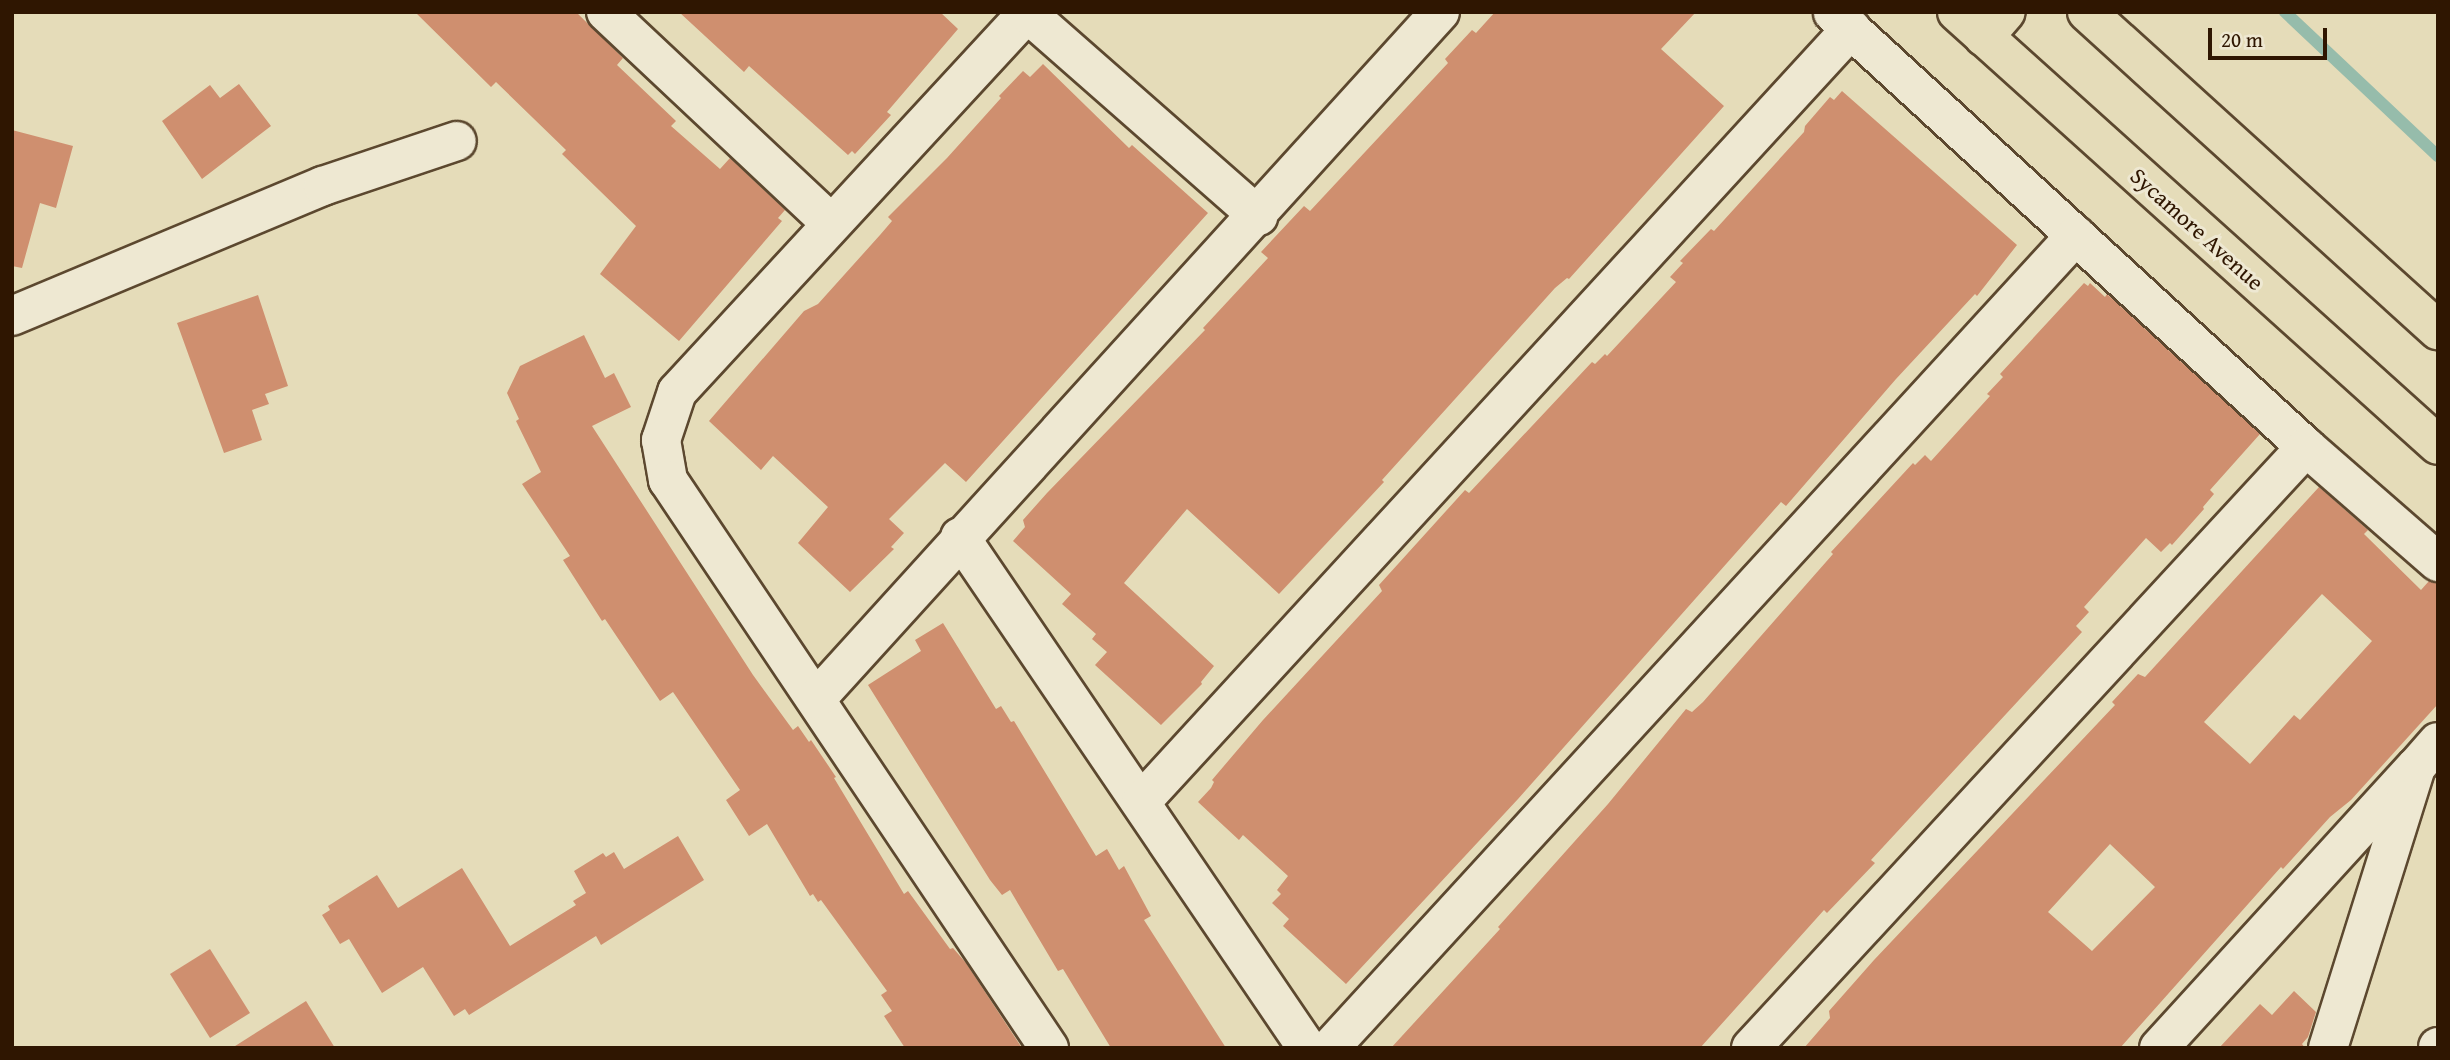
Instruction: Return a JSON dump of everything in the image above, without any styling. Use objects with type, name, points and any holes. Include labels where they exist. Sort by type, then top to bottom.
[{"type":"main road","points":[[2087,12],[2438,330]]},
{"type":"main road","name":"Sycamore Avenue","points":[[1982,20],[2438,445]]},
{"type":"lane","points":[[816,699],[960,537],[1258,216],[1440,12]]},
{"type":"lane","points":[[1049,1048],[668,480],[661,440],[677,392],[1027,13],[1258,216]]},
{"type":"lane","points":[[611,14],[831,223]]},
{"type":"lane","points":[[1141,802],[1842,21],[2306,447],[2438,562]]},
{"type":"lane","points":[[12,316],[323,186],[457,141]]},
{"type":"lane","points":[[1330,1048],[2076,235]]},
{"type":"lane","points":[[1751,1048],[2306,447]]},
{"type":"lane","points":[[960,537],[1307,1048]]},
{"type":"lane","points":[[2160,1048],[2427,755]]},
{"type":"lane","points":[[2328,1048],[2427,755]]},
{"type":"building","points":[[415,12],[576,12],[623,58],[617,65],[676,121],[671,126],[720,169],[730,158],[785,210],[778,218],[782,221],[679,341],[600,274],[636,226],[562,154],[566,150],[496,82],[491,87]]},
{"type":"building","points":[[679,12],[940,12],[958,29],[887,112],[891,115],[855,154],[852,151],[848,155],[749,66],[744,72]]},
{"type":"building","points":[[1495,12],[1696,12],[1661,49],[1724,106],[1569,279],[1555,288],[1382,480],[1384,482],[1279,594],[1187,509],[1124,583],[1214,666],[1202,684],[1161,725],[1095,665],[1107,652],[1092,639],[1096,634],[1062,604],[1071,594],[1013,541],[1025,527],[1023,520],[1047,493],[1205,330],[1203,328],[1268,258],[1261,252],[1304,206],[1310,211],[1448,63],[1445,59],[1472,30],[1476,33]]},
{"type":"building","points":[[1043,64],[1129,148],[1132,145],[1208,213],[966,482],[945,463],[889,519],[904,533],[891,547],[894,549],[850,592],[798,543],[828,507],[773,456],[761,470],[709,421],[804,311],[818,304],[880,235],[892,221],[888,217],[947,158],[1001,98],[999,96],[1023,71],[1030,77]]},
{"type":"building","points":[[239,84],[271,126],[202,179],[162,121],[210,85],[220,98]]},
{"type":"building","points":[[1842,91],[2017,245],[1977,296],[1975,294],[1896,379],[1786,506],[1781,502],[1518,799],[1346,984],[1283,926],[1289,919],[1272,903],[1281,894],[1277,890],[1288,876],[1243,835],[1239,840],[1198,802],[1211,788],[1214,782],[1212,780],[1263,720],[1382,591],[1379,585],[1465,490],[1469,493],[1592,362],[1595,364],[1605,354],[1607,356],[1676,282],[1670,277],[1683,263],[1680,261],[1711,229],[1714,231],[1804,132],[1805,126],[1830,97],[1834,100]]},
{"type":"building","points":[[12,130],[73,146],[56,208],[40,203],[22,268],[12,266]]},
{"type":"building","points":[[2084,283],[2088,286],[2090,283],[2105,297],[2107,294],[2260,434],[2210,490],[2214,494],[2204,509],[2172,545],[2170,543],[2161,552],[2146,538],[2084,607],[2089,612],[2076,626],[2082,632],[1871,860],[1875,863],[1827,913],[1824,910],[1700,1048],[1391,1048],[1500,929],[1498,927],[1608,804],[1686,709],[1692,712],[1703,702],[1833,554],[1831,552],[1913,463],[1915,465],[1925,455],[1931,461],[1990,396],[1987,394],[2003,377],[2000,374]]},
{"type":"building","points":[[258,295],[288,386],[265,394],[269,404],[252,410],[262,440],[224,453],[177,323]]},
{"type":"building","points":[[584,335],[605,378],[614,373],[631,407],[592,426],[753,675],[793,730],[798,726],[809,742],[811,740],[836,777],[834,778],[904,894],[908,891],[950,949],[953,948],[966,963],[1022,1048],[905,1048],[884,1016],[892,1011],[881,995],[887,991],[821,900],[818,902],[813,894],[810,896],[767,824],[749,836],[726,800],[740,790],[673,692],[660,701],[605,619],[602,621],[563,560],[570,556],[522,484],[541,472],[516,421],[519,419],[507,393],[520,366]]},
{"type":"building","points":[[2319,487],[2368,530],[2364,534],[2421,590],[2429,581],[2438,583],[2438,704],[2351,800],[2330,817],[2283,869],[2281,867],[2120,1048],[1804,1048],[1830,1018],[1829,1011],[1874,960],[2115,705],[2112,702],[2138,674],[2145,677]],"holes":[[[2322,594],[2372,641],[2300,720],[2294,715],[2250,764],[2204,722]],[[2110,844],[2155,887],[2092,951],[2048,912]]]},
{"type":"building","points":[[943,623],[996,709],[1001,706],[1011,722],[1014,721],[1096,856],[1107,849],[1119,870],[1124,866],[1151,916],[1144,920],[1226,1048],[1111,1048],[1063,969],[1058,971],[1010,890],[1002,895],[990,880],[868,685],[921,651],[915,640]]},
{"type":"building","points":[[678,836],[704,880],[601,945],[596,936],[469,1015],[465,1009],[454,1016],[423,967],[382,993],[349,939],[340,944],[322,915],[330,910],[328,906],[377,875],[398,908],[462,868],[510,946],[576,905],[573,901],[586,893],[574,871],[603,853],[606,857],[614,852],[624,869]]},
{"type":"building","points":[[210,949],[250,1013],[210,1038],[170,974]]},
{"type":"building","points":[[2294,991],[2316,1012],[2308,1037],[2302,1044],[2305,1048],[2219,1048],[2260,1004],[2272,1015]]},
{"type":"building","points":[[306,1001],[335,1048],[232,1048]]},
{"type":"waterway","points":[[2285,12],[2438,156]]}]
